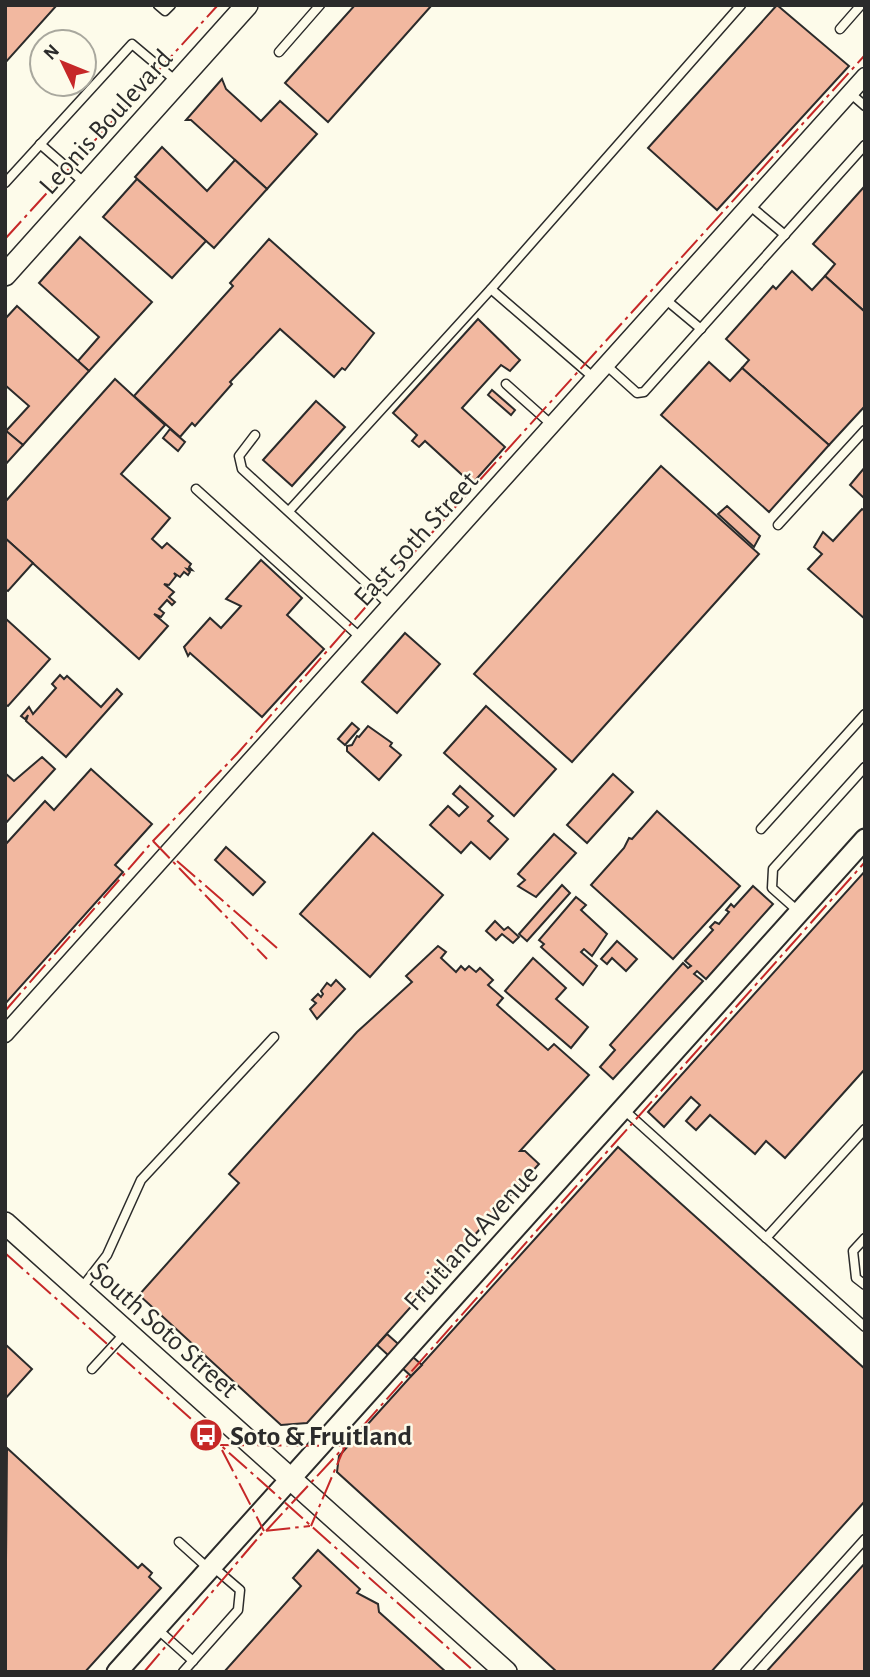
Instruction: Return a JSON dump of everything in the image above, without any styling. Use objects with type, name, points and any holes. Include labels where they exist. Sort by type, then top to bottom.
[{"type":"main road","name":"Leonis Boulevard","points":[[5,275],[247,5]]},
{"type":"main road","name":"South Soto Street","points":[[5,1223],[506,1672]]},
{"type":"street","name":"East 50th Street","points":[[5,1034],[865,76]]},
{"type":"street","name":"Fruitland Avenue","points":[[117,1672],[865,839]]},
{"type":"lane","points":[[158,5],[165,11],[171,5]]},
{"type":"lane","points":[[279,52],[320,5]]},
{"type":"lane","points":[[289,512],[491,289],[741,5]]},
{"type":"lane","points":[[840,29],[862,5]]},
{"type":"lane","points":[[5,183],[132,44],[178,83]]},
{"type":"lane","points":[[850,93],[865,106]]},
{"type":"lane","points":[[40,144],[87,184]]},
{"type":"lane","points":[[606,365],[637,393],[644,392],[865,145]]},
{"type":"lane","points":[[750,205],[785,235]]},
{"type":"lane","points":[[491,289],[594,379]]},
{"type":"lane","points":[[665,299],[701,329]]},
{"type":"lane","points":[[506,384],[552,425]]},
{"type":"lane","points":[[778,525],[865,430]]},
{"type":"lane","points":[[255,435],[239,456],[239,463],[390,605]]},
{"type":"lane","points":[[196,489],[361,638]]},
{"type":"lane","points":[[761,829],[865,714]]},
{"type":"lane","points":[[799,912],[772,888],[773,869],[865,767]]},
{"type":"lane","points":[[80,1290],[107,1255],[141,1180],[274,1037]]},
{"type":"lane","points":[[623,1109],[865,1327]]},
{"type":"lane","points":[[766,1238],[865,1129]]},
{"type":"lane","points":[[865,1238],[853,1251],[856,1278],[865,1285]]},
{"type":"lane","points":[[92,1369],[126,1332]]},
{"type":"lane","points":[[745,1672],[865,1539]]},
{"type":"lane","points":[[179,1542],[240,1590],[241,1599],[238,1610],[183,1672]]},
{"type":"lane","points":[[156,1628],[193,1661]]},
{"type":"building","points":[[5,5],[57,5],[36,28],[28,28],[28,37],[5,63]]},
{"type":"building","points":[[355,5],[432,5],[328,122],[285,83]]},
{"type":"building","points":[[777,5],[849,66],[717,210],[648,148]]},
{"type":"building","points":[[222,79],[226,89],[261,121],[280,101],[317,134],[267,189],[191,120],[186,120]]},
{"type":"building","points":[[162,147],[207,191],[235,160],[267,189],[214,248],[135,177]]},
{"type":"building","points":[[137,179],[206,241],[172,278],[103,217]]},
{"type":"building","points":[[863,188],[865,312],[825,276],[835,264],[813,244]]},
{"type":"building","points":[[80,237],[152,302],[89,371],[78,361],[99,337],[39,283]]},
{"type":"building","points":[[269,239],[374,333],[345,370],[342,368],[334,377],[280,329],[230,382],[232,384],[195,426],[192,423],[180,437],[134,396],[233,286],[230,283]]},
{"type":"building","points":[[792,271],[812,290],[825,276],[865,312],[865,406],[829,445],[742,368],[749,360],[726,339],[773,286],[776,289]]},
{"type":"building","points":[[17,306],[89,371],[23,445],[6,431],[29,406],[5,385],[5,319]]},
{"type":"building","points":[[478,319],[520,360],[510,371],[501,365],[462,408],[505,447],[472,484],[425,441],[419,447],[412,441],[417,435],[393,413]]},
{"type":"building","points":[[709,362],[730,381],[742,368],[829,445],[769,512],[661,415]]},
{"type":"building","points":[[115,379],[165,425],[121,474],[170,518],[152,539],[162,548],[167,543],[191,564],[189,567],[192,570],[187,569],[190,572],[188,575],[184,572],[180,577],[174,573],[176,576],[169,585],[164,584],[174,592],[169,597],[175,602],[172,605],[167,600],[159,609],[164,613],[161,617],[154,614],[168,626],[139,659],[5,538],[5,502]]},
{"type":"building","points":[[492,390],[515,410],[511,415],[488,395]]},
{"type":"building","points":[[316,401],[345,427],[292,486],[263,460]]},
{"type":"building","points":[[170,429],[185,442],[178,451],[163,438]]},
{"type":"building","points":[[5,430],[23,445],[5,465]]},
{"type":"building","points":[[661,466],[759,554],[572,762],[474,674]]},
{"type":"building","points":[[865,467],[865,499],[850,485]]},
{"type":"building","points":[[727,506],[760,536],[754,547],[718,514]]},
{"type":"building","points":[[862,509],[865,511],[865,619],[808,569],[822,554],[814,547],[823,532],[833,541]]},
{"type":"building","points":[[5,538],[33,563],[8,591],[5,589]]},
{"type":"building","points":[[261,560],[302,598],[287,615],[324,649],[262,717],[190,653],[188,656],[184,647],[210,618],[221,628],[241,606],[226,599]]},
{"type":"building","points":[[5,618],[50,659],[8,706],[5,704]]},
{"type":"building","points":[[405,633],[440,664],[397,713],[362,682]]},
{"type":"building","points":[[60,675],[64,679],[67,676],[101,707],[117,689],[122,694],[66,757],[26,721],[28,715],[25,719],[21,716],[29,707],[33,714],[56,688],[52,684]]},
{"type":"building","points":[[486,706],[556,769],[514,816],[444,753]]},
{"type":"building","points":[[352,723],[359,729],[345,745],[338,739]]},
{"type":"building","points":[[368,726],[392,743],[390,746],[401,755],[379,780],[347,751],[347,746],[352,745]]},
{"type":"building","points":[[42,757],[55,769],[5,824],[5,773],[14,781]]},
{"type":"building","points":[[91,769],[152,824],[115,865],[123,872],[5,1004],[5,845],[45,801],[54,810]]},
{"type":"building","points":[[613,774],[633,792],[587,843],[567,825]]},
{"type":"building","points":[[460,786],[493,816],[488,821],[508,839],[490,859],[471,842],[461,853],[430,825],[448,806],[459,816],[468,807],[453,794]]},
{"type":"building","points":[[657,811],[740,886],[673,959],[591,885],[624,848],[629,838],[632,839]]},
{"type":"building","points":[[373,833],[443,895],[370,977],[300,914]]},
{"type":"building","points":[[554,834],[576,853],[536,897],[518,886],[525,880],[518,874]]},
{"type":"building","points":[[226,847],[265,882],[253,895],[215,860]]},
{"type":"building","points":[[865,871],[865,1069],[785,1158],[766,1141],[755,1154],[710,1115],[696,1130],[686,1121],[700,1105],[691,1097],[664,1127],[648,1112]]},
{"type":"building","points":[[562,885],[570,893],[527,941],[519,934]]},
{"type":"building","points":[[753,886],[773,904],[706,979],[697,971],[694,974],[703,981],[613,1079],[600,1067],[615,1050],[610,1045],[683,963],[688,968],[691,966],[685,961],[713,930],[710,927],[715,922],[719,924],[729,912],[726,910],[731,904],[734,907]]},
{"type":"building","points":[[576,897],[586,905],[581,910],[607,934],[592,956],[584,949],[581,952],[597,966],[583,985],[541,947],[544,944],[539,940]]},
{"type":"building","points":[[495,921],[504,930],[508,927],[519,937],[513,943],[502,934],[496,940],[486,931]]},
{"type":"building","points":[[617,941],[637,959],[626,971],[612,958],[607,964],[601,959]]},
{"type":"building","points":[[438,946],[446,952],[441,958],[456,972],[461,966],[465,970],[469,966],[476,972],[480,968],[493,980],[488,985],[503,998],[497,1005],[548,1050],[554,1044],[589,1075],[520,1151],[525,1151],[539,1164],[472,1238],[470,1236],[457,1251],[458,1254],[307,1423],[281,1425],[139,1295],[239,1183],[229,1174],[357,1032],[412,982],[406,976]]},
{"type":"building","points":[[533,958],[566,988],[556,999],[588,1027],[571,1048],[505,991]]},
{"type":"building","points":[[336,980],[345,989],[317,1019],[310,1009],[316,1003],[312,1000],[318,994],[321,997],[321,991],[327,983],[331,986]]},
{"type":"building","points":[[618,1147],[865,1369],[865,1501],[711,1672],[557,1672],[337,1472],[339,1456]]},
{"type":"building","points":[[387,1334],[422,1365],[411,1376],[377,1345]]},
{"type":"building","points":[[5,1344],[32,1369],[5,1399]]},
{"type":"building","points":[[7,1448],[138,1568],[142,1564],[152,1573],[149,1577],[161,1588],[85,1672],[5,1672]]},
{"type":"building","points":[[318,1550],[360,1589],[357,1593],[378,1604],[379,1612],[446,1672],[224,1672],[301,1586],[293,1578]]},
{"type":"building","points":[[865,1563],[865,1672],[766,1672]]},
{"type":"power","points":[[5,239],[218,5]]},
{"type":"power","points":[[5,1011],[153,841],[237,754],[391,578],[865,55]]},
{"type":"power","points":[[153,841],[267,959]]},
{"type":"power","points":[[177,861],[277,948]]},
{"type":"power","points":[[220,1445],[345,1446],[865,862]]},
{"type":"power","points":[[5,1253],[475,1672]]},
{"type":"power","points":[[266,1531],[345,1446],[311,1526]]},
{"type":"power","points":[[222,1450],[264,1531]]},
{"type":"power","points":[[144,1672],[264,1531],[310,1526]]},
{"type":"place","name":"Soto & Fruitland","points":[[206,1435]]}]
